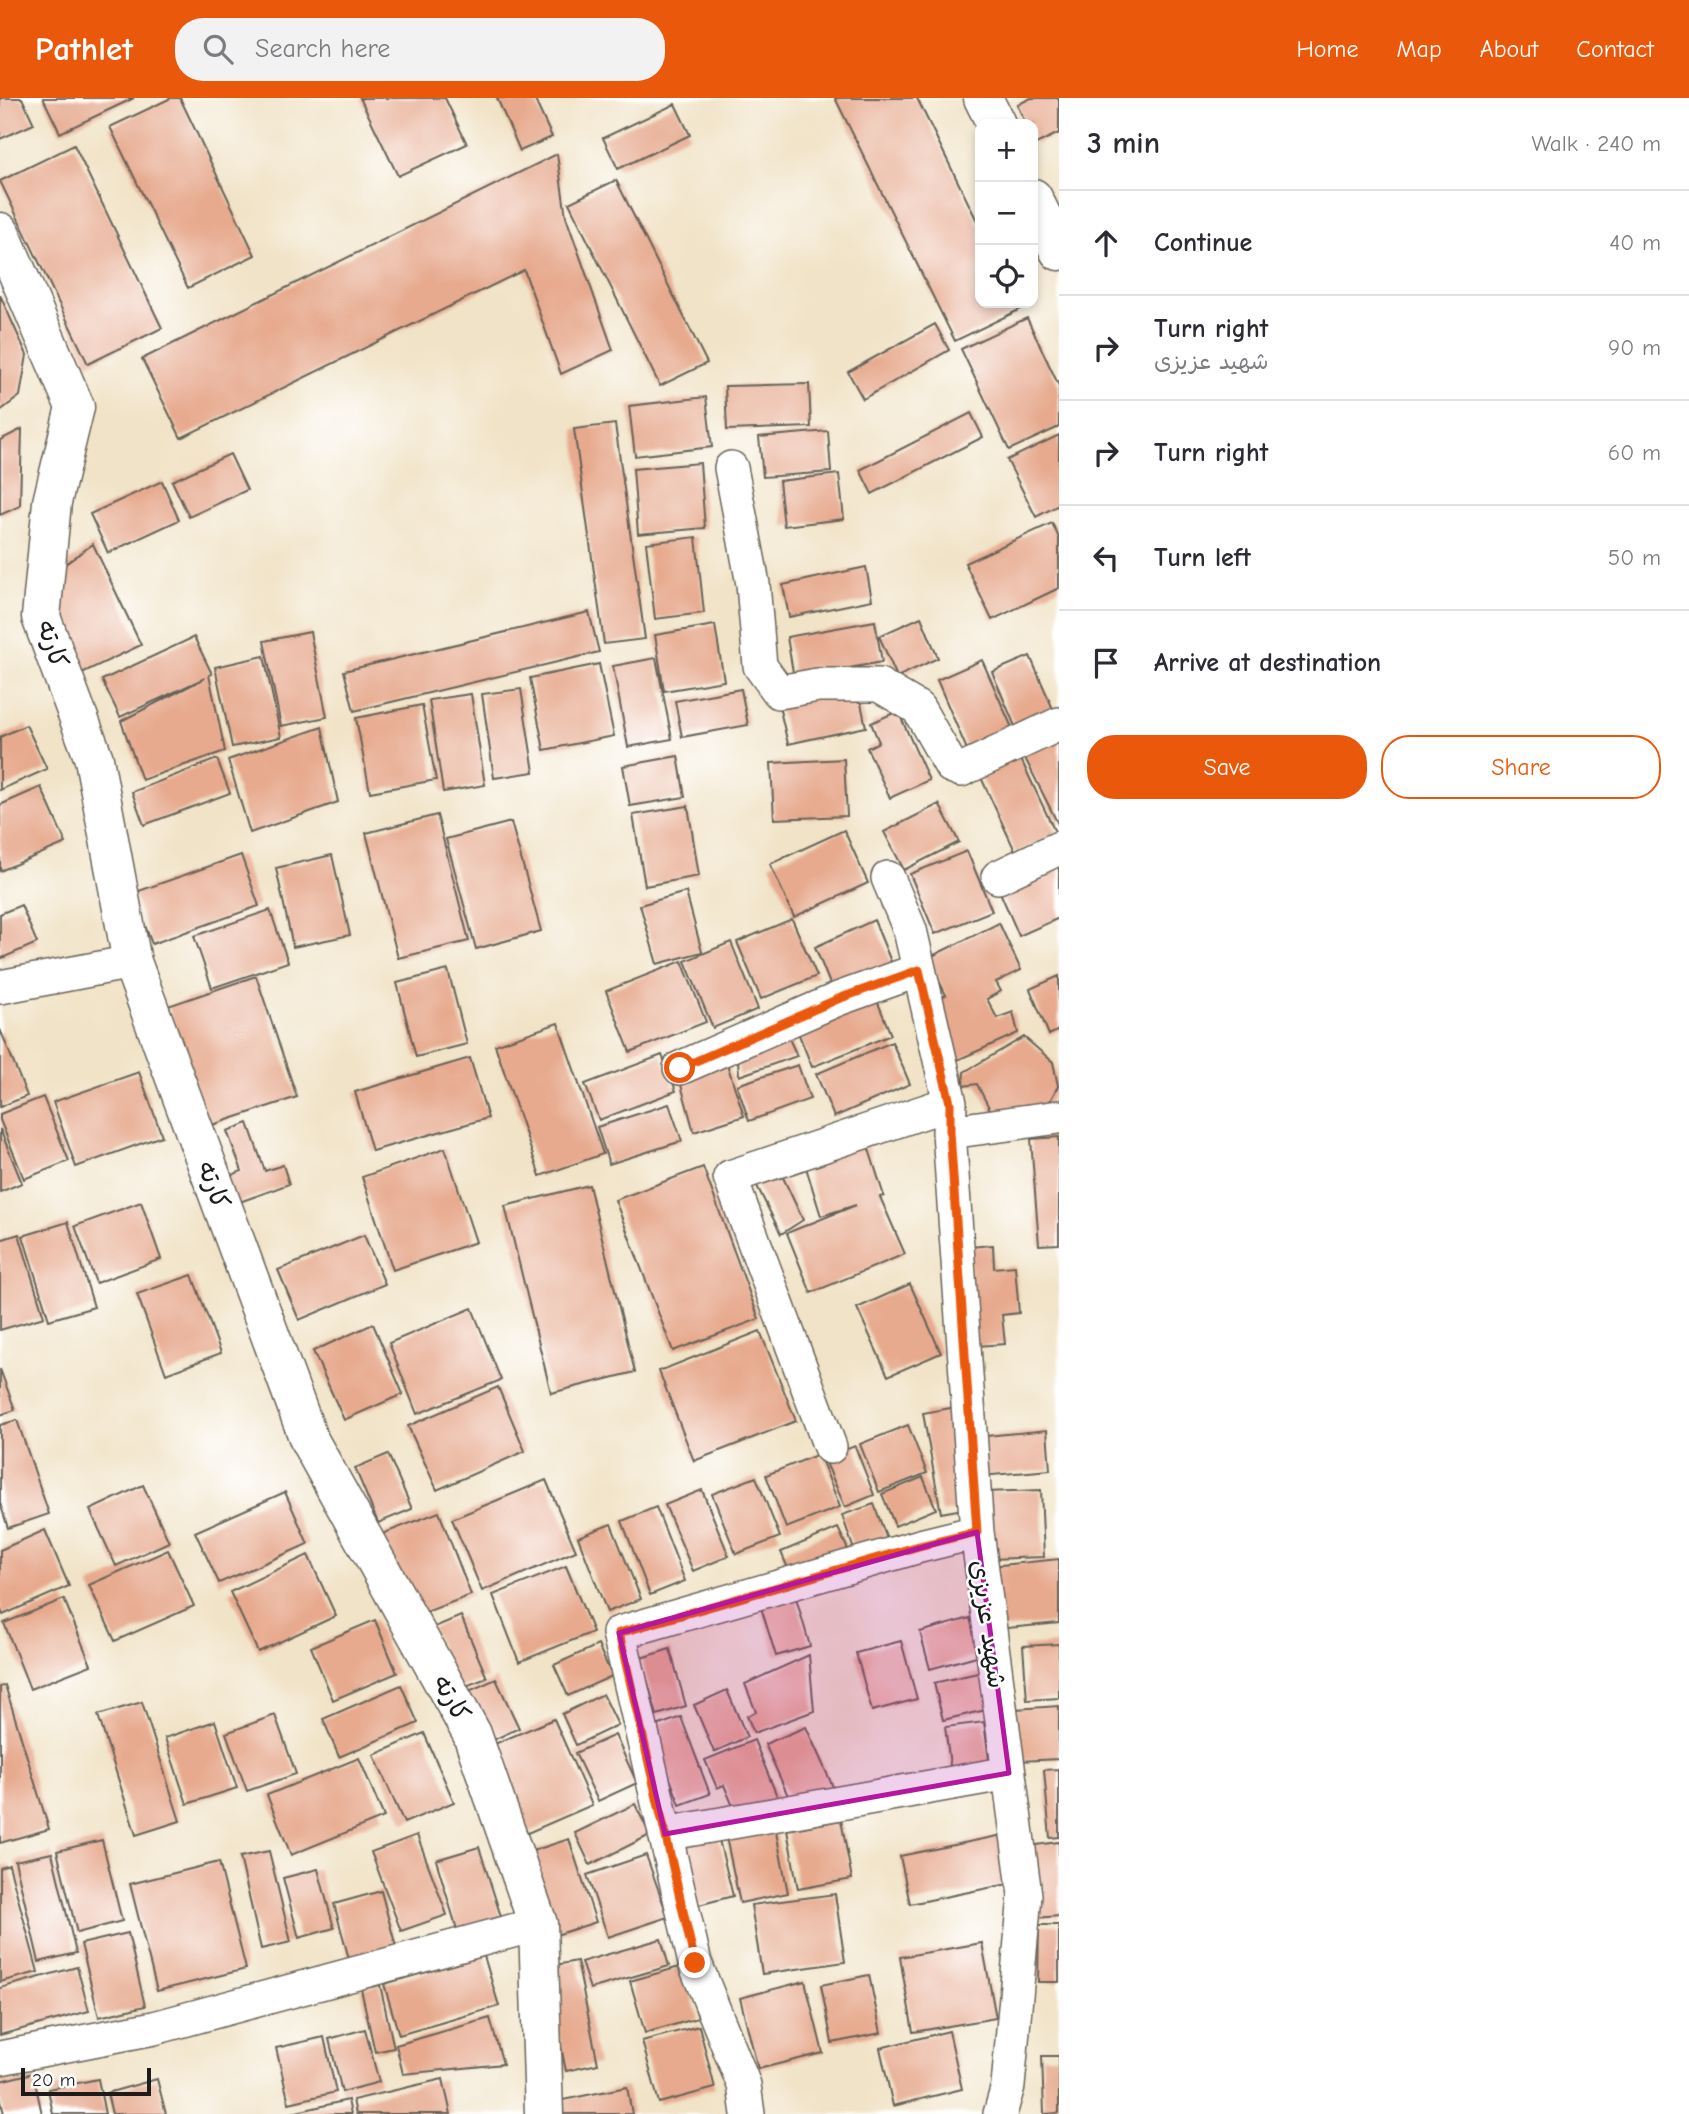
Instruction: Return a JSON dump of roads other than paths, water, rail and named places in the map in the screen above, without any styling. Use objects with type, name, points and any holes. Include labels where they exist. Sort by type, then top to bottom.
[{"type":"street","points":[[983,98],[994,119]]},
{"type":"street","points":[[1038,208],[1059,251]]},
{"type":"street","name":"کارته","points":[[0,232],[75,407],[52,502],[41,617],[94,759],[132,962],[309,1440],[472,1734],[538,1924],[544,2114]]},
{"type":"street","points":[[732,468],[753,584],[760,666],[779,692],[818,685],[879,685],[918,708],[951,766],[961,770],[1059,724]]},
{"type":"street","points":[[999,877],[1059,848]]},
{"type":"street","name":"شهید عزیزی","points":[[888,878],[910,930],[950,1118],[977,1532],[1025,1895],[1008,2086],[1000,2114]]},
{"type":"street","points":[[0,987],[132,962]]},
{"type":"street","points":[[680,1068],[838,999],[919,970]]},
{"type":"street","points":[[830,1447],[730,1177],[950,1118],[1059,1117]]},
{"type":"street","points":[[748,2114],[744,2085],[695,1963],[619,1633],[919,1546],[977,1532]]},
{"type":"street","points":[[665,1834],[1009,1773]]},
{"type":"street","points":[[0,2058],[154,2028],[538,1924]]}]
